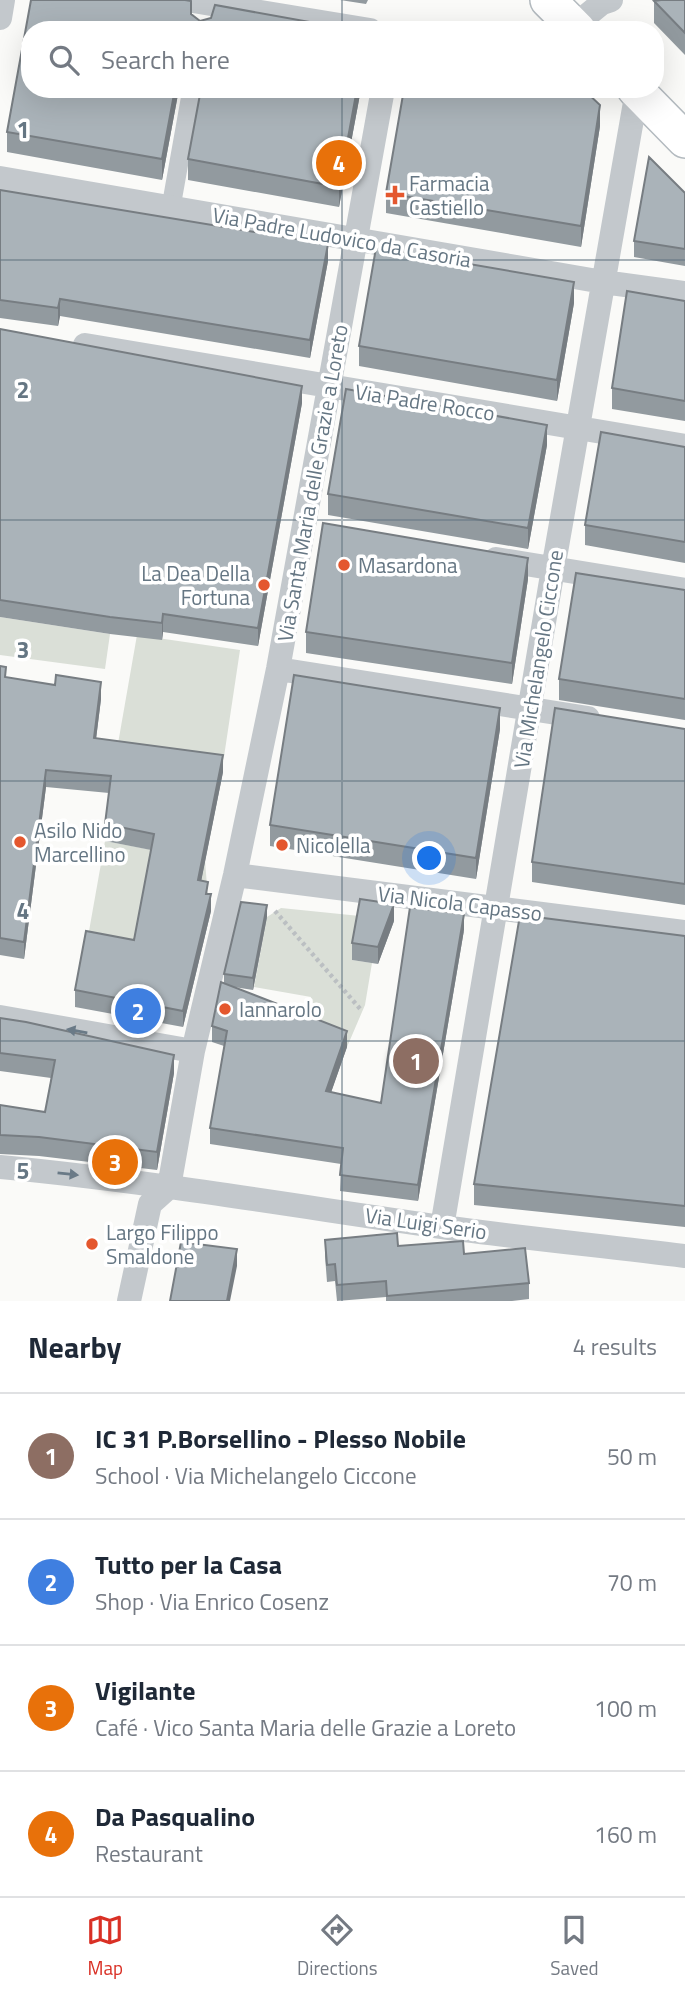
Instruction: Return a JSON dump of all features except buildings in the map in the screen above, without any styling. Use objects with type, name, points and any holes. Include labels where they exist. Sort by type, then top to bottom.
[{"type":"main road","points":[[548,0],[567,21]]},
{"type":"main road","points":[[644,98],[685,140]]},
{"type":"street","points":[[0,18],[3,0]]},
{"type":"street","points":[[583,21],[602,3],[611,0]]},
{"type":"street","points":[[199,8],[300,21]]},
{"type":"street","points":[[171,207],[190,98]]},
{"type":"street","name":"Via Santa Maria delle Grazie a Loreto","points":[[169,1187],[193,1051],[235,875],[278,669],[381,98]]},
{"type":"street","name":"Via Michelangelo Ciccone","points":[[442,1227],[635,98]]},
{"type":"street","name":"Via Padre Ludovico da Casoria","points":[[0,178],[603,282],[685,293]]},
{"type":"street","name":"Via Padre Rocco","points":[[69,342],[685,446]]},
{"type":"street","points":[[304,526],[330,531]]},
{"type":"street","points":[[474,555],[685,590]]},
{"type":"street","points":[[278,669],[608,722]]},
{"type":"street","name":"Via Nicola Capasso","points":[[235,875],[685,932]]},
{"type":"street","points":[[0,1017],[193,1051]]},
{"type":"street","name":"Via Luigi Serio","points":[[0,1167],[169,1187],[442,1227],[685,1256]]},
{"type":"street","points":[[129,1301],[150,1204],[169,1187]]},
{"type":"path","points":[[275,911],[362,1011]]},
{"type":"shaded area","points":[[0,617],[110,634],[105,669],[0,655]]},
{"type":"shaded area","points":[[137,635],[240,650],[222,770],[116,755]]},
{"type":"shaded area","points":[[105,841],[205,860],[208,899],[158,941],[86,948]]},
{"type":"shaded area","points":[[281,908],[360,916],[352,960],[372,963],[365,1005],[347,1047],[304,1030],[311,997],[254,987],[267,917]]},
{"type":"place","name":"Da Pasqualino","points":[[339,163]]},
{"type":"place","name":"Farmacia Castiello","points":[[395,195]]},
{"type":"place","name":"Masardona","points":[[344,565]]},
{"type":"place","name":"La Dea Della Fortuna","points":[[264,585]]},
{"type":"place","name":"Asilo Nido Marcellino","points":[[20,842]]},
{"type":"place","name":"Nicolella","points":[[282,845]]},
{"type":"place","name":"Iannarolo","points":[[225,1009]]},
{"type":"place","name":"Tutto per la Casa","points":[[138,1011]]},
{"type":"place","name":"IC 31 P.Borsellino - Plesso Nobile","points":[[416,1061]]},
{"type":"place","name":"Vigilante","points":[[115,1162]]},
{"type":"place","name":"Largo Filippo Smaldone","points":[[92,1244]]}]
